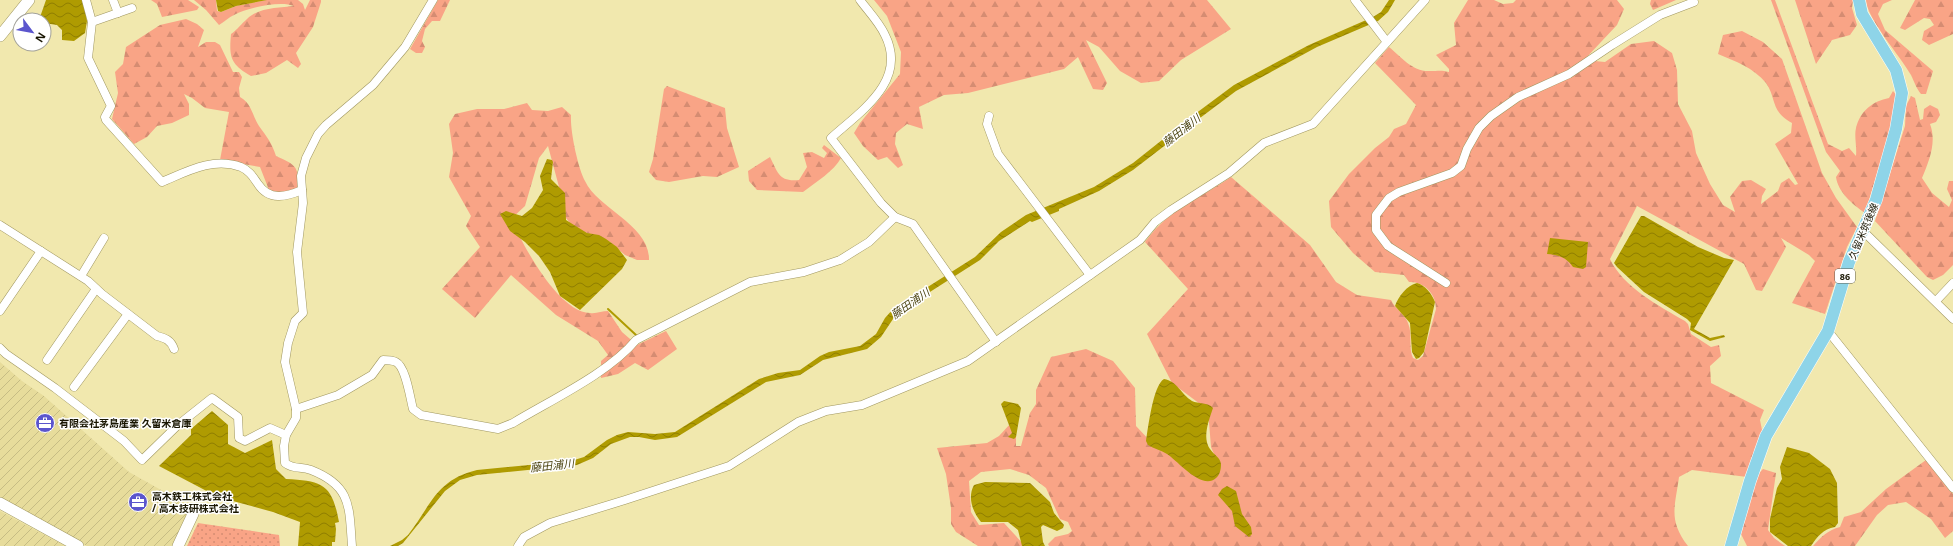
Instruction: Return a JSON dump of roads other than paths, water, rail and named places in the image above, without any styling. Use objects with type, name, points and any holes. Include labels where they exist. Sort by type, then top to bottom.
[{"type":"main road","name":"久留米筑後線","points":[[1731,546],[1750,482],[1766,436],[1828,331],[1849,262],[1864,231],[1876,200],[1896,129],[1902,93],[1896,70],[1862,14],[1859,0]]},
{"type":"street","points":[[0,36],[29,0]]},
{"type":"street","points":[[86,0],[92,22],[88,58],[110,106],[105,117],[106,120],[162,182],[196,167],[210,164],[225,164],[241,167],[250,172],[259,186],[266,193],[274,196],[284,197],[302,190]]},
{"type":"street","points":[[113,0],[118,13]]},
{"type":"street","points":[[352,546],[350,520],[344,493],[336,483],[309,469],[291,468],[285,463],[284,446],[286,435],[296,418],[296,409],[285,362],[288,343],[295,321],[303,313],[296,252],[303,203],[301,176],[306,158],[318,134],[326,125],[373,85],[405,46],[433,0]]},
{"type":"street","points":[[860,0],[885,35],[891,51],[892,64],[889,78],[876,97],[831,138],[881,203],[895,217],[913,224],[996,342]]},
{"type":"street","points":[[1355,0],[1387,42]]},
{"type":"street","points":[[518,546],[524,537],[550,523],[729,466],[798,422],[826,411],[862,405],[968,361],[1140,240],[1155,222],[1183,200],[1224,177],[1264,144],[1280,136],[1313,124],[1425,0]]},
{"type":"street","points":[[1446,283],[1388,246],[1376,230],[1376,215],[1389,198],[1399,192],[1452,173],[1461,166],[1467,149],[1479,128],[1491,116],[1518,97],[1569,74],[1612,45],[1660,16],[1694,2]]},
{"type":"street","points":[[92,22],[132,8]]},
{"type":"street","points":[[989,116],[987,124],[998,154],[1090,275]]},
{"type":"street","points":[[296,409],[338,395],[372,375],[383,360],[395,361],[400,365],[407,383],[413,409],[421,416],[498,429],[513,423],[600,371],[624,354],[636,340],[750,282],[804,272],[840,260],[870,242],[895,217]]},
{"type":"street","points":[[1,227],[81,276],[157,336],[172,343],[174,349]]},
{"type":"street","points":[[1864,231],[1953,319]]},
{"type":"street","points":[[81,276],[104,238]]},
{"type":"street","points":[[0,311],[41,251]]},
{"type":"street","points":[[1936,301],[1953,283]]},
{"type":"street","points":[[47,360],[96,289]]},
{"type":"street","points":[[74,388],[128,314]]},
{"type":"street","points":[[1828,331],[1953,488]]},
{"type":"street","points":[[0,348],[124,441],[142,460],[178,425],[212,398],[238,417],[239,438],[245,441],[270,428],[286,435]]},
{"type":"street","points":[[0,503],[78,546]]},
{"type":"street","points":[[178,546],[194,514]]},
{"type":"water","points":[[46,0],[84,0],[87,21],[85,33],[74,41],[62,40],[62,30],[57,25],[52,24],[52,12],[42,12]]},
{"type":"water","points":[[216,0],[267,0],[236,6],[221,12],[218,11]]},
{"type":"water","name":"藤田浦川","points":[[1389,0],[1395,0],[1388,12],[1378,21],[1317,47],[1236,91],[1196,121],[1197,122],[1174,141],[1172,140],[1133,170],[1099,191],[1059,209],[1059,211],[1032,222],[1030,221],[999,241],[980,260],[897,313],[881,337],[867,349],[823,360],[800,375],[766,382],[677,437],[655,440],[630,437],[611,444],[593,458],[577,465],[477,475],[460,480],[445,491],[403,543],[398,546],[390,546],[408,535],[443,487],[463,474],[477,470],[571,461],[584,457],[607,440],[628,432],[655,434],[675,432],[759,379],[778,373],[800,370],[820,356],[829,352],[860,346],[876,334],[885,318],[893,309],[975,257],[1001,232],[1026,215],[1094,187],[1133,163],[1234,85],[1309,45],[1373,17],[1381,12]]},
{"type":"water","points":[[547,159],[552,160],[553,162],[551,179],[565,193],[566,220],[587,233],[599,235],[606,239],[617,247],[627,260],[622,269],[580,310],[560,296],[550,272],[539,256],[525,242],[510,231],[500,214],[506,211],[522,216],[532,208],[543,190],[540,176]]},
{"type":"water","points":[[1641,216],[1644,216],[1698,247],[1724,258],[1734,260],[1694,329],[1710,338],[1724,335],[1725,337],[1710,341],[1690,330],[1691,323],[1687,319],[1644,292],[1614,263]]},
{"type":"water","points":[[1550,238],[1588,242],[1586,267],[1583,269],[1573,267],[1562,257],[1547,254]]},
{"type":"water","points":[[1417,283],[1428,290],[1435,302],[1424,352],[1419,358],[1416,359],[1412,352],[1410,323],[1395,306],[1403,292],[1413,284]]},
{"type":"water","points":[[1164,379],[1176,385],[1192,401],[1211,406],[1213,408],[1206,434],[1210,449],[1219,460],[1221,466],[1220,472],[1216,478],[1210,481],[1204,481],[1190,474],[1167,454],[1148,445],[1146,441],[1154,398],[1160,383]]},
{"type":"water","points":[[1004,401],[1018,404],[1021,408],[1016,437],[1014,439],[1008,437],[1012,433],[1001,404]]},
{"type":"water","points":[[212,411],[228,425],[228,444],[245,453],[272,440],[276,469],[286,479],[317,483],[329,492],[336,509],[339,522],[335,523],[335,542],[332,542],[332,546],[298,546],[300,522],[273,512],[218,497],[159,466],[191,435],[191,429]]},
{"type":"water","points":[[1787,447],[1809,453],[1830,469],[1837,483],[1838,523],[1835,527],[1821,534],[1811,546],[1788,546],[1770,532],[1770,519],[1777,488],[1782,479],[1780,467]]},
{"type":"water","points":[[985,482],[1030,483],[1050,502],[1054,513],[1064,525],[1063,528],[1057,531],[1043,525],[1041,527],[1045,546],[1022,546],[1018,530],[1008,522],[981,522],[973,509],[971,495],[974,485]]},
{"type":"water","points":[[1227,486],[1236,491],[1242,514],[1251,527],[1252,534],[1249,537],[1235,526],[1232,511],[1218,495],[1222,489]]},
{"type":"waterway","points":[[608,309],[636,335]]},
{"type":"place","name":"有限会社茅島産業 久留米倉庫","points":[[45,423]]},
{"type":"place","name":"高木鉄工株式会社 / 高木技研株式会社","points":[[138,502]]}]
